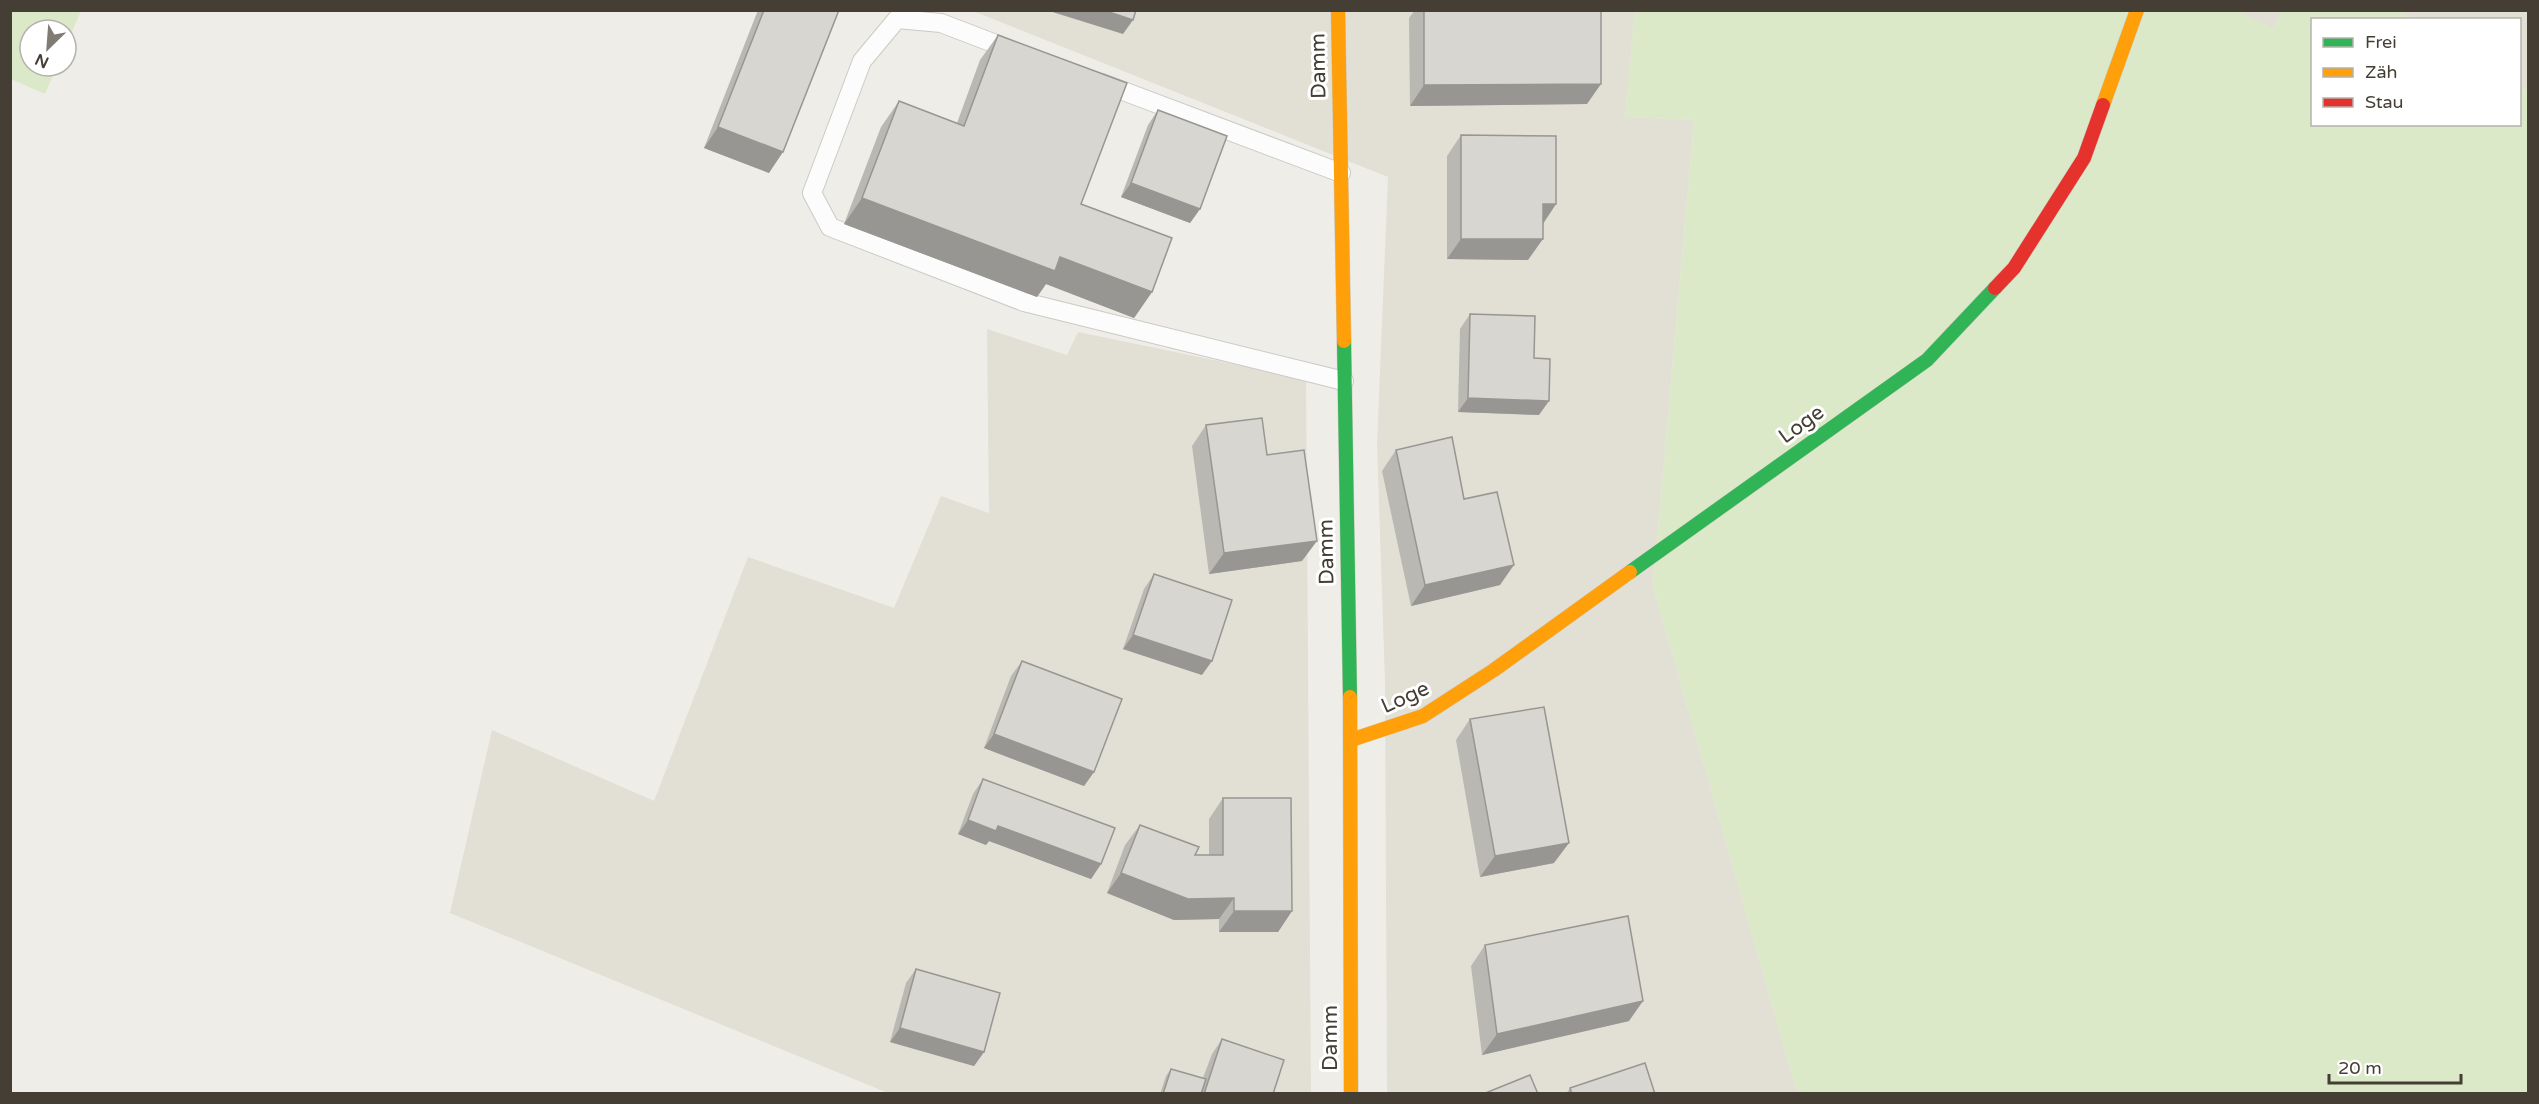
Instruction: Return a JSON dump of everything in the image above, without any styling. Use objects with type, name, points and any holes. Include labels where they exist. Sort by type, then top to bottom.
[{"type":"main road","name":"Damm","points":[[1338,10],[1351,740],[1351,1094]]},
{"type":"main road","name":"Loge","points":[[1351,740],[1423,716],[1494,670],[1927,360],[2014,268],[2084,158],[2137,10]]},
{"type":"lane","points":[[1030,57],[941,23],[897,19],[862,62],[812,193],[830,227],[1024,302],[1344,381]]},
{"type":"lane","points":[[1086,77],[1341,173]]},
{"type":"shaded area","points":[[973,11],[1635,11],[1625,117],[1694,120],[1653,586],[1796,1089],[1822,1093],[1387,1093],[1385,681],[1377,444],[1388,177]]},
{"type":"shaded area","points":[[2236,11],[2283,11],[2273,29]]},
{"type":"shaded area","points":[[2399,11],[2528,11],[2528,91],[2521,87],[2521,18],[2411,18]]},
{"type":"shaded area","points":[[987,329],[1067,355],[1078,332],[1306,379],[1311,1093],[888,1093],[450,913],[492,730],[654,801],[748,557],[894,608],[941,496],[989,513]]},
{"type":"green space","points":[[11,10],[81,11],[78,18],[18,18],[18,78],[52,78],[45,94],[11,79]]},
{"type":"green space","points":[[1635,10],[2236,10],[2273,29],[2283,11],[2399,11],[2411,18],[2311,18],[2311,126],[2521,126],[2521,87],[2528,91],[2528,1093],[1822,1094],[1796,1089],[1653,586],[1694,120],[1625,117]]},
{"type":"building","points":[[764,10],[839,10],[783,152],[718,127]]},
{"type":"building","points":[[1103,10],[1136,10],[1133,20]]},
{"type":"building","points":[[1424,10],[1601,10],[1601,84],[1424,85]]},
{"type":"building","points":[[998,35],[1127,83],[1081,204],[1172,238],[1152,292],[1060,257],[1055,271],[862,198],[899,101],[964,126]]},
{"type":"building","points":[[1158,110],[1227,136],[1200,209],[1131,183]]},
{"type":"building","points":[[1461,135],[1556,136],[1556,204],[1543,204],[1543,239],[1461,239]]},
{"type":"building","points":[[1470,314],[1535,316],[1534,358],[1550,359],[1549,401],[1468,398]]},
{"type":"building","points":[[1262,418],[1267,455],[1304,450],[1317,541],[1224,553],[1206,425]]},
{"type":"building","points":[[1452,437],[1464,499],[1497,492],[1514,565],[1425,585],[1396,450]]},
{"type":"building","points":[[1154,574],[1232,600],[1212,661],[1133,635]]},
{"type":"building","points":[[1022,661],[1122,699],[1094,772],[994,734]]},
{"type":"building","points":[[1544,707],[1569,843],[1495,856],[1470,719]]},
{"type":"building","points":[[983,779],[1115,828],[1101,864],[998,826],[996,831],[968,820]]},
{"type":"building","points":[[1223,798],[1291,798],[1292,911],[1234,911],[1234,898],[1188,899],[1121,873],[1140,825],[1199,847],[1195,855],[1223,855]]},
{"type":"building","points":[[1628,916],[1643,1001],[1497,1034],[1485,945]]},
{"type":"building","points":[[916,969],[1000,993],[984,1052],[900,1028]]},
{"type":"building","points":[[1222,1039],[1284,1060],[1273,1094],[1204,1094]]},
{"type":"building","points":[[1645,1063],[1655,1094],[1572,1094],[1570,1088]]},
{"type":"building","points":[[1171,1069],[1206,1079],[1201,1094],[1163,1094]]},
{"type":"building","points":[[1530,1075],[1538,1094],[1483,1094]]},
{"type":"traffic: fast","points":[[1630,572],[1927,360],[1995,288]]},
{"type":"traffic: fast","points":[[1344,341],[1350,697]]},
{"type":"traffic: slow","points":[[1338,10],[1344,341]]},
{"type":"traffic: slow","points":[[2103,105],[2137,10]]},
{"type":"traffic: slow","points":[[1351,740],[1423,716],[1494,670],[1630,572]]},
{"type":"traffic: slow","points":[[1350,697],[1351,1094]]},
{"type":"traffic: jam","points":[[1995,288],[2014,268],[2084,158],[2103,105]]}]
